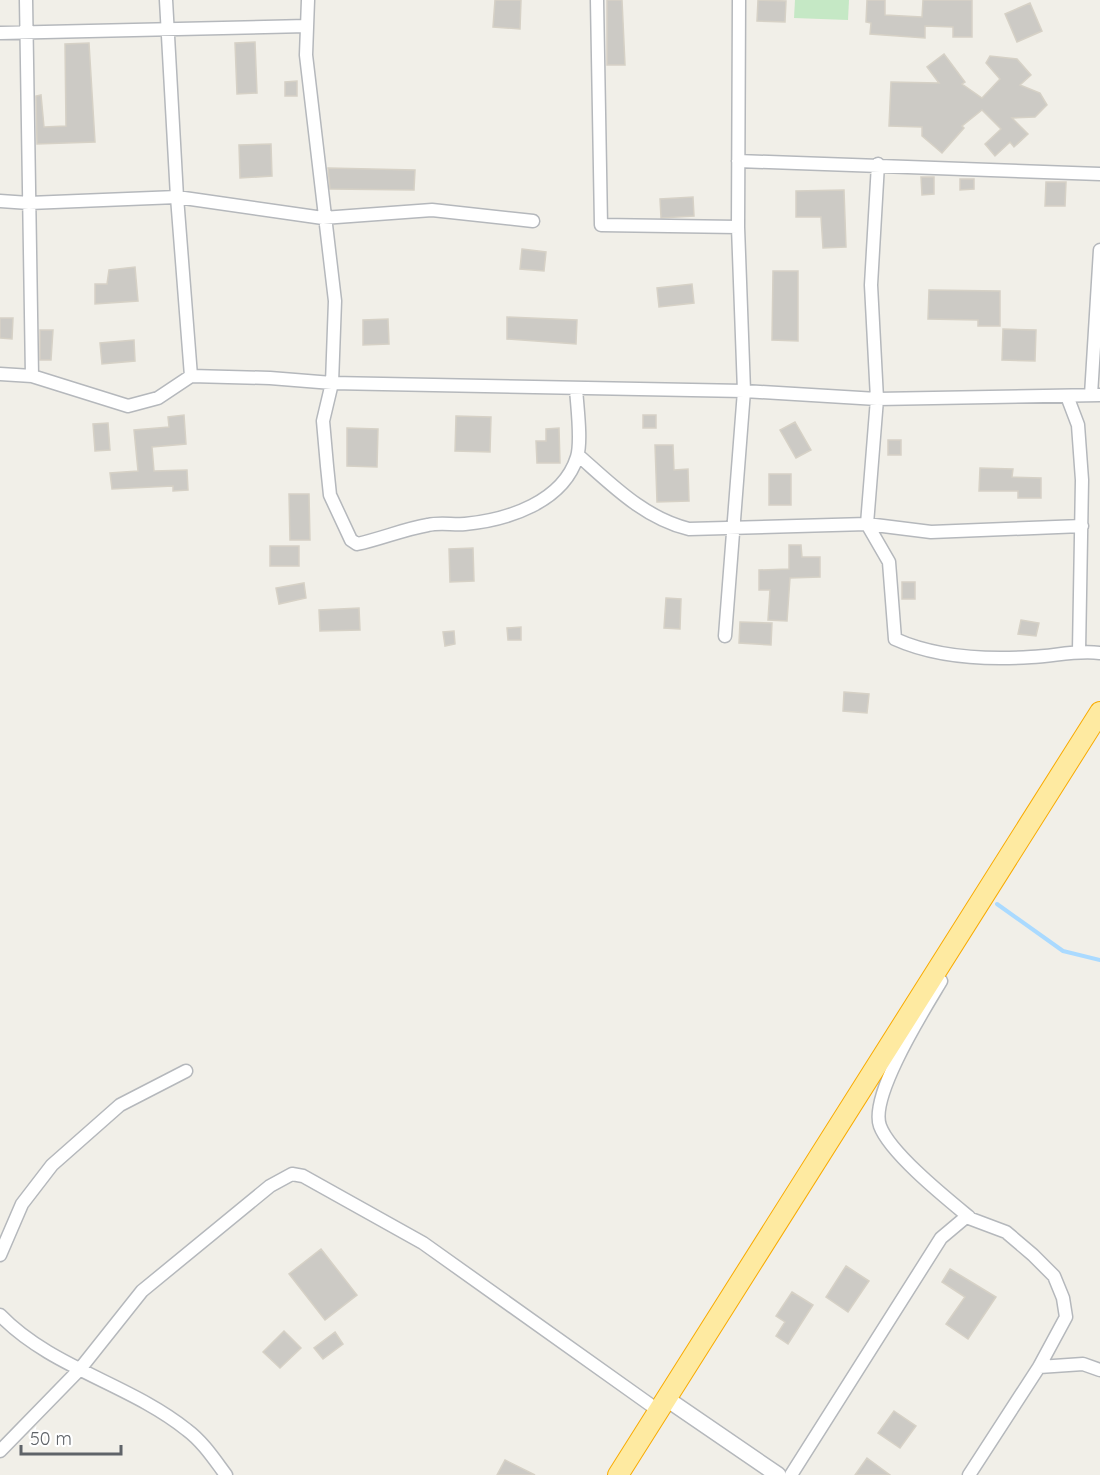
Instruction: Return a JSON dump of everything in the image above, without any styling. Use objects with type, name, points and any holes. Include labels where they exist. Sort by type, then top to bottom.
[{"type":"highway","points":[[618,1475],[989,884],[1100,712]]},
{"type":"street","points":[[26,0],[32,376]]},
{"type":"street","points":[[166,0],[177,198],[191,376]]},
{"type":"street","points":[[308,0],[306,55],[334,301],[332,383],[323,421],[330,495],[341,523],[351,540],[357,544],[431,524],[466,524],[512,515],[546,498],[569,478],[578,455],[576,388]]},
{"type":"street","points":[[597,0],[601,225],[738,226]]},
{"type":"street","points":[[725,636],[744,391],[738,226],[739,0]]},
{"type":"street","points":[[0,33],[307,26]]},
{"type":"street","points":[[738,161],[878,164],[1100,174]]},
{"type":"street","points":[[878,164],[871,285],[877,399],[867,524],[889,562],[895,639],[920,650],[954,656],[1032,657],[1079,651],[1100,653]]},
{"type":"street","points":[[0,201],[29,203],[177,198],[323,218],[432,210],[533,221]]},
{"type":"street","points":[[0,374],[32,376],[128,406],[158,398],[191,376],[270,378],[332,383],[744,391],[877,399],[1095,395],[1100,250]]},
{"type":"street","points":[[1067,396],[1078,425],[1082,526],[1079,651]]},
{"type":"street","points":[[578,455],[626,498],[665,523],[689,529],[867,524],[931,532],[1082,526]]},
{"type":"street","points":[[962,928],[962,939],[956,958],[910,1032],[878,1115],[880,1128],[942,1195],[969,1217],[1006,1232],[1054,1276],[1063,1298],[1066,1317],[1039,1367],[969,1475]]},
{"type":"street","points":[[0,1256],[22,1204],[52,1165],[120,1105],[186,1071]]},
{"type":"street","points":[[0,1450],[80,1369],[142,1291],[270,1186],[292,1174],[303,1176],[423,1243],[663,1405],[778,1475]]},
{"type":"street","points":[[791,1475],[941,1238],[961,1219],[969,1217]]},
{"type":"street","points":[[0,1315],[19,1335],[162,1412],[188,1430],[207,1449],[226,1475]]},
{"type":"street","points":[[1039,1367],[1083,1364],[1100,1370]]},
{"type":"green space","points":[[795,0],[849,0],[848,20],[794,18]]},
{"type":"building","points":[[495,0],[521,0],[520,29],[493,27]]},
{"type":"building","points":[[607,0],[622,0],[625,65],[607,65]]},
{"type":"building","points":[[758,0],[786,1],[785,22],[757,21]]},
{"type":"building","points":[[867,0],[885,0],[885,15],[922,17],[923,0],[972,0],[972,37],[953,37],[953,27],[925,26],[925,38],[870,34],[871,23],[866,22]]},
{"type":"building","points":[[1030,3],[1042,31],[1017,42],[1005,14]]},
{"type":"building","points":[[255,42],[257,93],[237,94],[235,43]]},
{"type":"building","points":[[89,43],[95,142],[37,144],[36,96],[41,95],[44,127],[66,126],[65,44]]},
{"type":"building","points":[[944,54],[965,82],[962,84],[982,98],[1000,79],[986,63],[990,56],[1017,59],[1031,75],[1020,85],[1040,93],[1047,105],[1035,117],[1012,118],[1028,134],[1014,147],[1010,142],[995,156],[985,144],[1001,129],[982,110],[962,126],[964,128],[942,153],[922,136],[922,127],[889,126],[891,82],[939,83],[927,67]]},
{"type":"building","points":[[297,81],[297,96],[285,96],[285,82]]},
{"type":"building","points":[[271,144],[272,176],[240,178],[239,145]]},
{"type":"building","points":[[328,168],[415,170],[414,190],[330,189]]},
{"type":"building","points":[[921,177],[934,177],[934,194],[922,195]]},
{"type":"building","points":[[960,179],[974,179],[974,189],[960,190]]},
{"type":"building","points":[[1046,182],[1066,182],[1065,206],[1045,206]]},
{"type":"building","points":[[844,190],[846,247],[823,248],[821,217],[796,217],[796,191]]},
{"type":"building","points":[[693,197],[694,216],[661,218],[660,199]]},
{"type":"building","points":[[522,249],[546,252],[544,271],[520,269]]},
{"type":"building","points":[[135,267],[138,301],[95,304],[95,284],[107,284],[109,270]]},
{"type":"building","points":[[773,271],[798,271],[798,341],[772,340]]},
{"type":"building","points":[[692,284],[694,303],[659,307],[657,288]]},
{"type":"building","points":[[929,290],[1000,291],[1000,326],[978,326],[978,320],[928,319]]},
{"type":"building","points":[[507,317],[577,320],[576,344],[507,339]]},
{"type":"building","points":[[0,318],[13,318],[12,339],[0,338]]},
{"type":"building","points":[[388,319],[389,344],[363,345],[363,320]]},
{"type":"building","points":[[1003,329],[1036,330],[1035,361],[1002,360]]},
{"type":"building","points":[[40,330],[53,330],[51,360],[40,360]]},
{"type":"building","points":[[134,340],[135,361],[102,364],[100,343]]},
{"type":"building","points":[[184,415],[186,444],[152,447],[154,471],[187,470],[188,490],[173,491],[173,486],[112,489],[110,473],[138,471],[134,430],[169,427],[168,417]]},
{"type":"building","points":[[643,415],[656,415],[656,428],[643,428]]},
{"type":"building","points":[[456,416],[491,417],[490,452],[455,451]]},
{"type":"building","points":[[795,422],[811,450],[796,458],[780,430]]},
{"type":"building","points":[[108,423],[110,450],[95,451],[93,424]]},
{"type":"building","points":[[347,428],[378,429],[377,467],[347,466]]},
{"type":"building","points":[[559,428],[560,463],[537,463],[536,441],[546,441],[546,429]]},
{"type":"building","points":[[888,440],[901,440],[901,455],[888,455]]},
{"type":"building","points":[[655,445],[673,445],[674,470],[688,469],[689,501],[657,502]]},
{"type":"building","points":[[980,468],[1013,469],[1012,477],[1041,478],[1041,498],[1018,498],[1018,491],[979,491]]},
{"type":"building","points":[[769,474],[791,474],[791,505],[769,505]]},
{"type":"building","points":[[289,494],[309,494],[310,540],[290,540]]},
{"type":"building","points":[[789,545],[801,545],[802,557],[820,557],[820,577],[790,578],[787,621],[768,620],[770,590],[759,590],[759,570],[789,569]]},
{"type":"building","points":[[270,546],[299,546],[299,566],[270,566]]},
{"type":"building","points":[[473,548],[474,581],[450,582],[449,549]]},
{"type":"building","points":[[902,582],[915,582],[915,599],[902,599]]},
{"type":"building","points":[[304,583],[306,598],[279,604],[276,588]]},
{"type":"building","points":[[666,598],[681,599],[680,629],[664,628]]},
{"type":"building","points":[[359,608],[360,630],[320,631],[319,610]]},
{"type":"building","points":[[1021,620],[1039,623],[1036,636],[1018,634]]},
{"type":"building","points":[[740,622],[772,623],[771,645],[739,643]]},
{"type":"building","points":[[521,627],[521,640],[508,640],[507,628]]},
{"type":"building","points":[[454,631],[455,644],[445,646],[443,632]]},
{"type":"building","points":[[844,692],[869,694],[867,713],[843,711]]},
{"type":"building","points":[[321,1249],[357,1295],[325,1320],[289,1274]]},
{"type":"building","points":[[846,1266],[869,1281],[848,1312],[826,1297]]},
{"type":"building","points":[[950,1269],[996,1297],[968,1339],[946,1324],[965,1297],[942,1282]]},
{"type":"building","points":[[792,1292],[813,1305],[788,1344],[776,1336],[785,1322],[776,1316]]},
{"type":"building","points":[[284,1331],[301,1348],[280,1368],[263,1352]]},
{"type":"building","points":[[335,1332],[343,1344],[323,1359],[314,1348]]},
{"type":"building","points":[[894,1411],[916,1426],[900,1448],[878,1433]]},
{"type":"building","points":[[867,1458],[890,1475],[855,1475]]},
{"type":"building","points":[[505,1460],[535,1475],[497,1475]]},
{"type":"waterway","points":[[997,904],[1063,951],[1100,960]]}]
